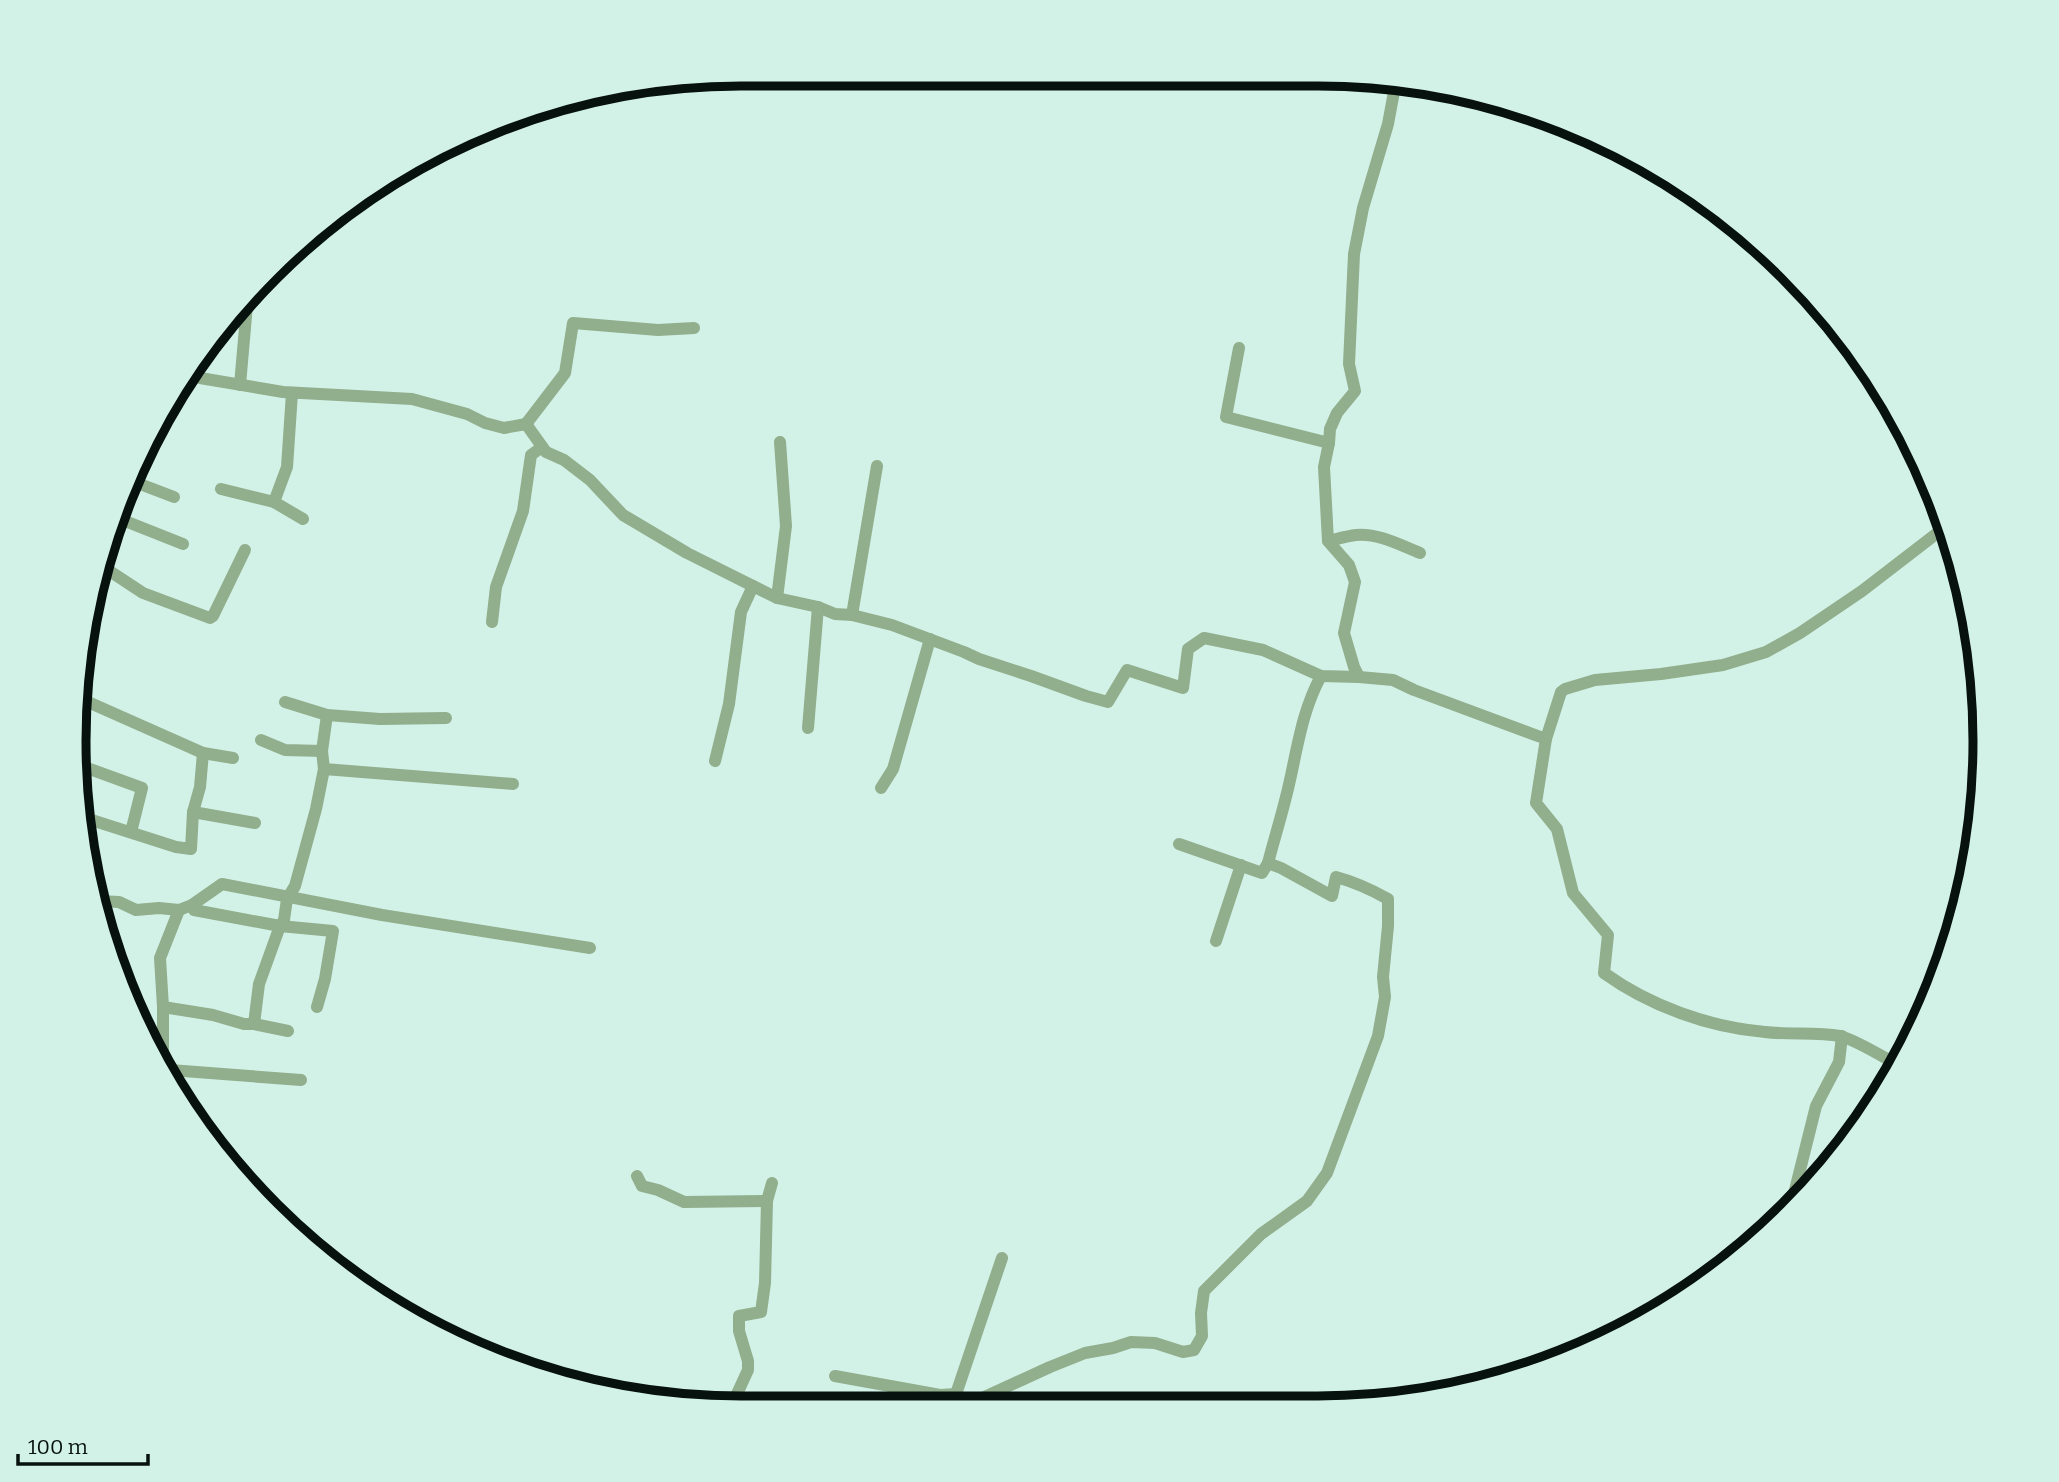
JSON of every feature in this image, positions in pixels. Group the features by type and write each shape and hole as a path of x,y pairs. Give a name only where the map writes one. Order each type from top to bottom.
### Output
{"street":[{"path":"1359,677 1344,633 1355,582 1349,565 1328,541 1324,467 1330,429 1337,413 1355,391 1349,364 1354,254 1363,208 1389,120 1394,90"},
{"path":"240,385 246,311"},
{"path":"197,376 292,393 412,399 467,414 504,428 526,424 565,373 573,323 658,330 694,328"},
{"path":"1239,348 1226,417 1329,443"},
{"path":"274,502 287,467 292,393"},
{"path":"526,424 546,452 564,460 590,480 623,514 687,552 777,598 818,607 835,614 852,615 892,625 1086,696 1108,702 1127,670 1183,688 1188,649 1204,638 1263,650 1321,677 1393,680 1546,739"},
{"path":"777,598 786,526 780,442"},
{"path":"492,622 496,587 523,511 531,455 542,447"},
{"path":"852,615 877,466"},
{"path":"139,483 174,496"},
{"path":"221,489 274,502 303,519"},
{"path":"124,521 183,544"},
{"path":"1890,1060 1842,1036 1730,1028 1668,1008 1604,973 1608,935 1573,893 1557,829 1536,803 1546,739 1561,692 1565,689 1595,680 1723,665 1766,652 1862,591 1939,532"},
{"path":"1328,541 1358,535 1374,537 1420,553"},
{"path":"108,570 143,593 210,618 245,550"},
{"path":"715,761 729,704 741,612 753,586"},
{"path":"808,729 818,607"},
{"path":"881,788 893,768 930,639"},
{"path":"1179,844 1262,873 1268,863 1290,781 1301,724 1321,677"},
{"path":"87,702 203,753 233,758"},
{"path":"285,702 327,715 380,719 446,718"},
{"path":"254,1024 259,984 284,920 287,899 295,886 316,809 324,768 322,751 327,715"},
{"path":"261,740 285,750 322,751"},
{"path":"90,819 176,847 191,849 193,812 200,787 203,753"},
{"path":"87,768 142,788 131,832"},
{"path":"324,768 513,784"},
{"path":"193,812 255,823"},
{"path":"988,1396 1085,1353 1131,1342 1155,1343 1183,1352 1194,1350 1202,1336 1200,1313 1204,1292 1261,1234 1307,1201 1328,1173 1378,1036 1385,997 1383,977 1388,900 1373,891 1336,877 1332,896 1268,863"},
{"path":"1216,941 1241,865"},
{"path":"163,1049 160,958 186,907 222,884 382,915 590,948"},
{"path":"106,901 118,902 136,910 186,907 280,926 333,931 317,1007"},
{"path":"163,1007 288,1031"},
{"path":"1795,1189 1816,1106 1839,1062 1842,1036"},
{"path":"175,1070 301,1080"},
{"path":"637,1175 642,1186 684,1202 767,1201"},
{"path":"736,1396 748,1370 739,1331 739,1316 761,1312 765,1283 767,1201 772,1183"},
{"path":"835,1376 940,1395 956,1394 1002,1258"}]}
